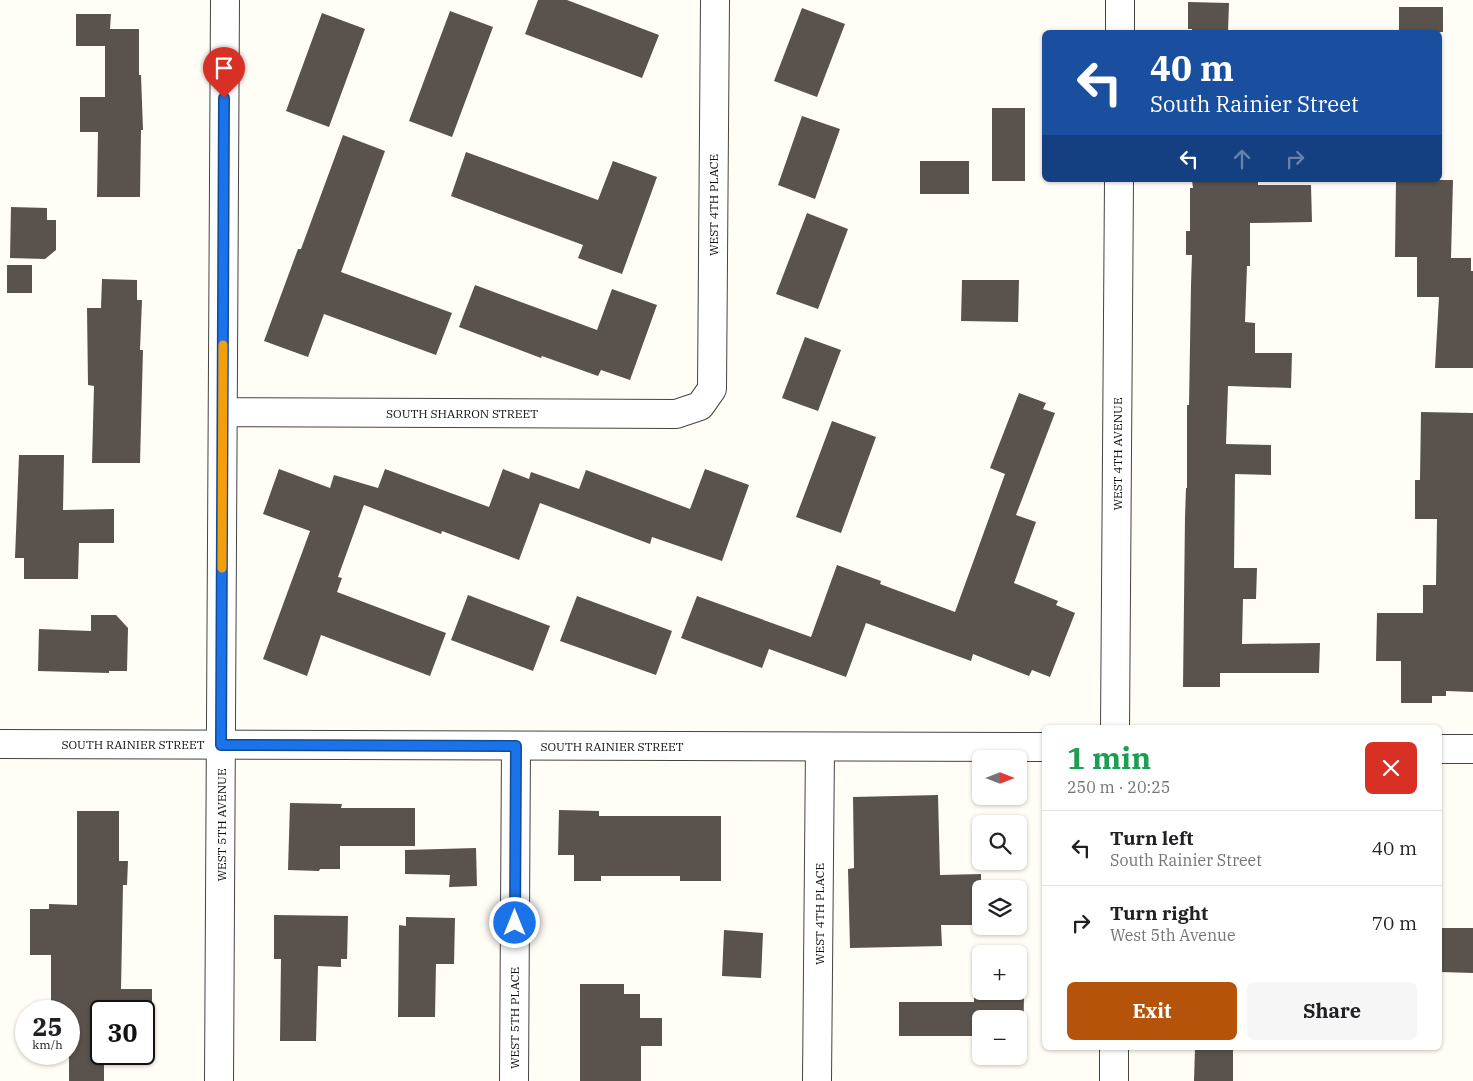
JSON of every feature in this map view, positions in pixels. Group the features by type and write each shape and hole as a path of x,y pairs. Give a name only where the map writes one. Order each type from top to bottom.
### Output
{"street":[{"name":"WEST 5TH AVENUE","path":"219,1081 225,0"},
{"name":"WEST 4TH PLACE","path":"700,406 712,388 715,0"},
{"path":"1120,0 1120,30"},
{"name":"WEST 4TH AVENUE","path":"1116,725 1119,182"},
{"name":"SOUTH SHARRON STREET","path":"223,412 676,414 700,406"},
{"name":"SOUTH RAINIER STREET","path":"0,744 1042,747"},
{"name":"WEST 5TH PLACE","path":"514,1081 516,746"},
{"name":"WEST 4TH PLACE","path":"817,1081 820,747"},
{"path":"1442,749 1473,749"},
{"path":"1114,1050 1114,1081"}],"building":[{"path":"538,0 567,0 659,35 642,78 525,34"},
{"path":"1188,2 1229,3 1228,30 1188,29"},
{"path":"1399,7 1443,7 1443,32 1442,30 1399,30"},
{"path":"802,8 845,24 817,97 774,81"},
{"path":"450,11 493,27 452,137 409,121"},
{"path":"322,13 365,29 329,127 286,111"},
{"path":"76,14 111,14 110,29 139,29 139,75 141,75 143,130 141,130 140,197 97,197 98,132 80,132 80,97 105,97 105,46 76,46"},
{"path":"992,108 1025,108 1025,181 992,181"},
{"path":"802,116 840,129 815,199 778,185"},
{"path":"343,135 385,151 341,272 452,313 436,355 324,314 308,357 264,341 298,249 301,249"},
{"path":"466,152 598,200 613,161 657,177 622,274 578,258 583,245 451,196"},
{"path":"920,161 969,161 969,194 920,194"},
{"path":"1442,180 1453,180 1451,258 1471,258 1471,271 1473,271 1473,368 1435,368 1439,297 1417,297 1417,257 1395,257 1396,182 1442,182"},
{"path":"1192,182 1258,182 1258,185 1311,185 1312,222 1250,223 1250,266 1247,266 1245,322 1255,323 1255,353 1292,353 1291,388 1228,386 1226,444 1271,445 1271,475 1235,474 1234,568 1257,568 1256,599 1243,599 1242,644 1320,643 1319,673 1220,673 1220,687 1183,687 1187,405 1189,405 1192,255 1186,255 1186,231 1190,231 1190,188 1193,188"},
{"path":"11,207 47,208 47,220 56,220 56,250 45,259 10,258"},
{"path":"807,213 848,229 818,309 776,294"},
{"path":"7,265 32,265 32,293 7,293"},
{"path":"102,279 137,280 137,300 142,300 140,350 143,350 140,463 92,463 94,386 88,385 87,308 101,308"},
{"path":"962,280 1019,280 1018,322 961,321"},
{"path":"475,285 597,330 612,289 657,305 630,380 601,370 598,376 542,356 541,358 459,327"},
{"path":"805,337 841,350 818,411 782,398"},
{"path":"1019,393 1046,403 1043,409 1055,413 1016,515 1036,522 1014,583 1058,601 1056,605 1075,613 1050,677 1032,670 1029,676 973,654 971,661 866,623 846,677 769,649 762,668 681,638 697,596 811,637 837,565 881,581 880,584 955,612 1005,474 990,468"},
{"path":"1421,412 1473,413 1473,692 1446,691 1446,696 1432,696 1432,703 1401,703 1401,661 1376,661 1377,613 1423,613 1423,585 1436,585 1437,519 1415,519 1415,480 1420,480"},
{"path":"832,421 876,437 841,533 796,517"},
{"path":"19,455 64,455 63,510 114,509 114,543 79,543 78,579 24,579 24,558 15,558"},
{"path":"279,469 330,488 334,475 378,488 385,469 489,507 503,469 529,479 531,472 579,489 586,470 690,509 705,469 749,485 722,561 652,537 650,544 540,503 519,560 442,531 441,534 364,505 338,577 342,578 337,592 446,633 430,676 321,635 307,676 263,659 310,531 263,514"},
{"path":"468,595 550,626 533,671 451,640"},
{"path":"577,596 672,631 656,675 560,641"},
{"path":"91,615 116,615 128,628 127,671 109,671 109,673 38,671 39,629 91,631"},
{"path":"938,795 940,875 981,874 981,880 972,880 972,925 941,925 942,946 850,948 848,869 854,868 853,797"},
{"path":"290,803 342,804 341,808 415,808 415,846 340,846 340,869 320,869 319,871 288,870"},
{"path":"559,810 599,811 599,816 721,816 721,881 680,881 680,876 601,876 601,881 574,881 574,855 558,855"},
{"path":"77,811 119,811 119,861 128,861 127,885 123,885 121,989 152,989 152,1000 90,1000 90,1065 104,1065 104,1081 69,1081 69,1065 80,1065 80,1000 51,1000 51,955 30,955 30,909 49,909 49,904 77,905"},
{"path":"476,848 477,886 449,887 450,875 405,874 405,850"},
{"path":"274,915 348,916 347,959 341,959 341,967 318,966 316,1041 280,1041 281,959 274,959"},
{"path":"406,917 455,918 454,964 436,964 435,1017 398,1017 399,925 406,926"},
{"path":"1442,928 1473,928 1473,973 1442,972"},
{"path":"724,930 763,933 761,978 722,976"},
{"path":"580,984 624,984 624,994 640,994 640,1018 662,1018 662,1046 641,1046 641,1081 580,1081"},
{"path":"974,1000 1024,1000 1024,1010 972,1010 972,1036 899,1036 899,1002 974,1002"},
{"path":"1195,1050 1233,1050 1233,1081 1194,1081"}],"slow traffic":[{"path":"222,568 223,345"}],"route":[{"path":"224,98 221,745 516,746 515,923"}]}
